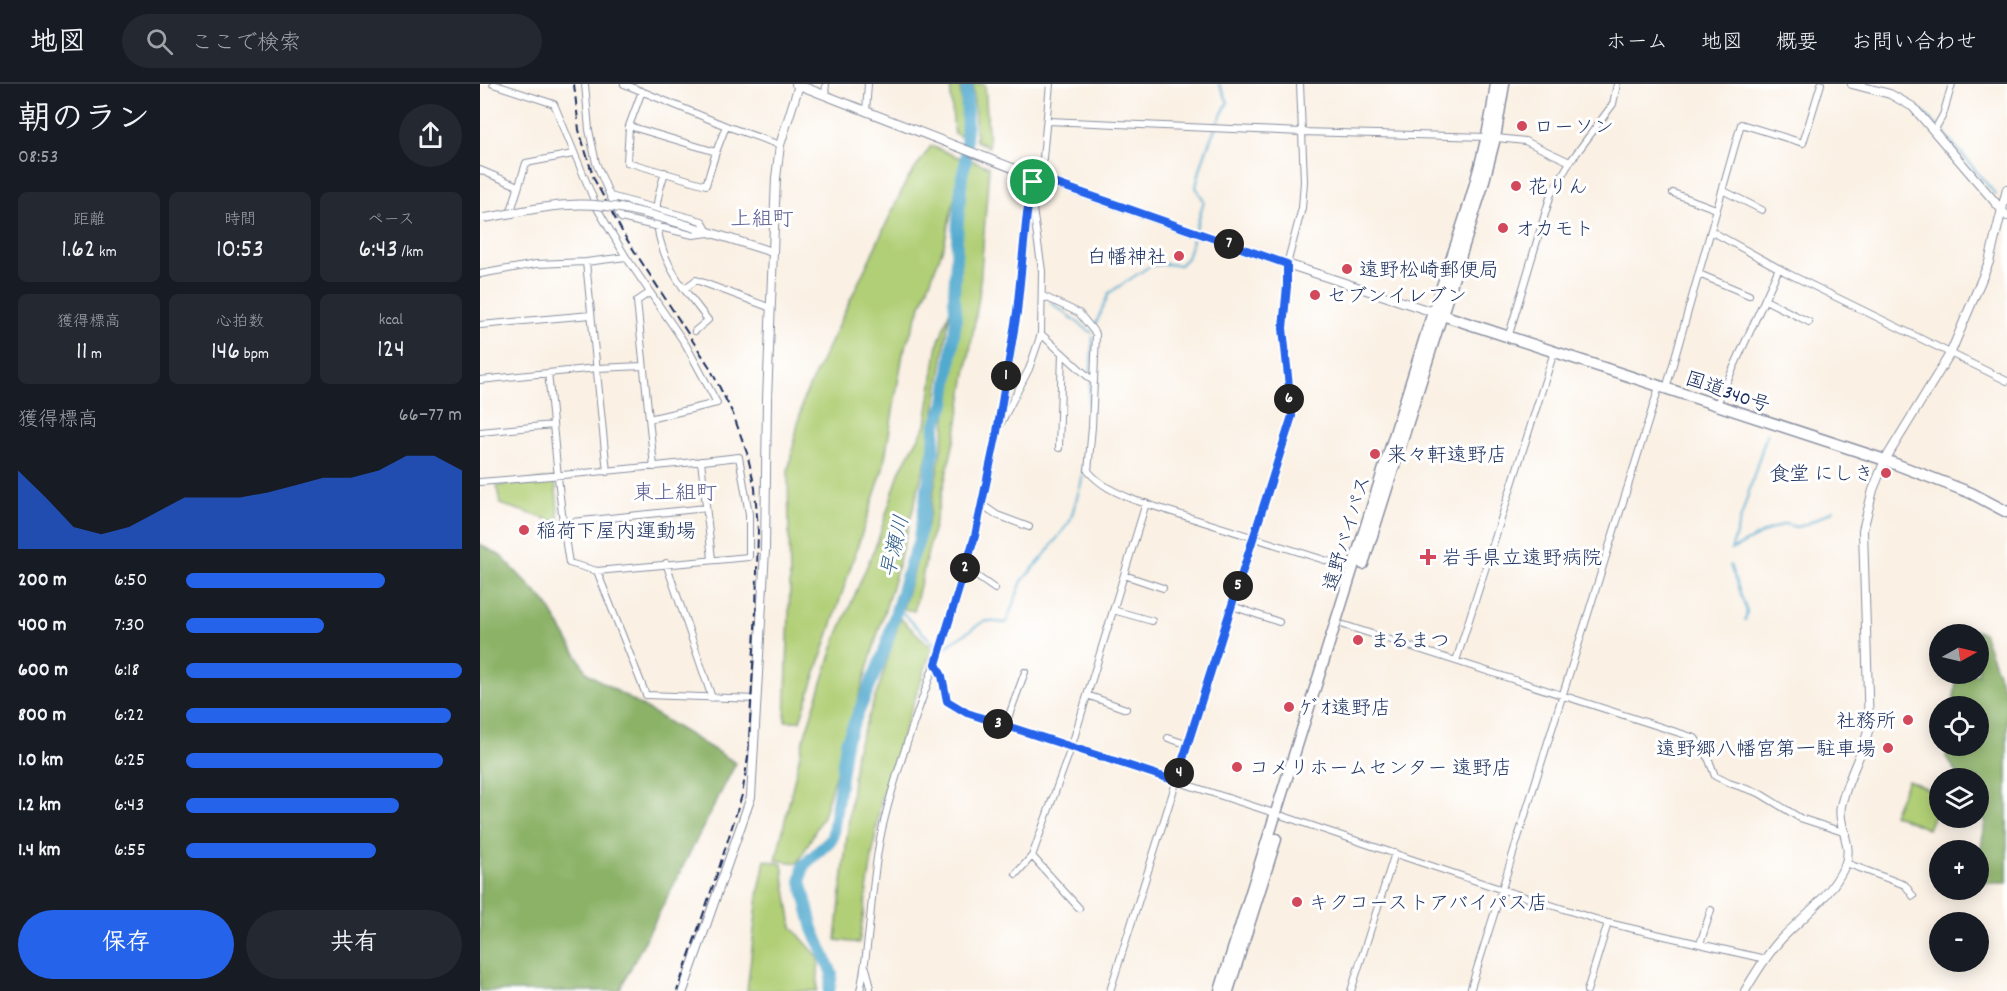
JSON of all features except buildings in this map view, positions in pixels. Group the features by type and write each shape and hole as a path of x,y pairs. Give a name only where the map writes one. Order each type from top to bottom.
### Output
{"highway":[{"name":"遠野バイパス","path":"1491,137 1496,84"},
{"name":"遠野バイパス","path":"1228,991 1354,569 1482,188 1504,84"},
{"name":"遠野バイパス","path":"1220,991 1344,625 1438,314"},
{"name":"国道340号","path":"1438,314 1885,460 1971,493 2007,512"}],"street":[{"path":"493,84 554,104 598,210 649,293 686,345 717,403 649,419"},
{"path":"585,84 589,130 596,163 621,218 693,235 709,232"},
{"path":"624,84 726,126 780,145"},
{"path":"683,991 751,797 765,550 772,252 780,145 798,84 1034,176 1438,314"},
{"path":"825,94 826,84"},
{"path":"866,111 868,84"},
{"path":"860,991 866,966 877,859 883,826 897,773 936,664 965,568 997,432 1017,312 1030,196 1048,121 1050,84"},
{"path":"1110,991 1292,416 1283,328 1287,264 1302,208 1304,181 1300,84"},
{"path":"1508,338 1551,194 1570,162 1612,104 1617,84"},
{"path":"1470,991 1699,274 1741,124 1803,143 1821,84"},
{"path":"1852,84 1890,94 1913,107 2005,214"},
{"path":"1935,130 1943,115 1952,84"},
{"path":"642,90 629,126 627,162 706,185 726,126"},
{"path":"1048,121 1301,132 1491,137 1524,141 1570,162"},
{"path":"629,126 716,152"},
{"path":"510,214 526,163 573,154"},
{"path":"480,170 518,186"},
{"path":"665,172 657,202 657,227 670,269 708,320 695,331"},
{"path":"1745,991 1764,959 1781,939 1820,903 1846,863 1848,853 1846,833 1840,808 1869,728 1863,530 1873,490 1885,460 1951,352 1989,262 2005,214 2007,189"},
{"path":"1722,190 1762,210"},
{"path":"1673,193 1716,209"},
{"path":"610,196 702,221 709,232"},
{"path":"997,432 1029,369 1041,334 1042,271 1030,196"},
{"path":"482,219 566,205 590,204 639,211 772,252"},
{"path":"1711,231 1779,268 2007,381"},
{"path":"480,274 536,264 586,262 626,257"},
{"path":"586,262 607,472"},
{"path":"1716,406 1779,268"},
{"path":"1699,274 1749,295"},
{"path":"684,288 696,280 771,308"},
{"path":"649,293 637,301 654,467"},
{"path":"1043,296 1079,313 1096,334 1088,471 1098,483 1110,490 1146,503 1354,569"},
{"path":"1765,300 1809,322"},
{"path":"480,325 591,315"},
{"path":"1041,334 1094,382"},
{"path":"1456,662 1554,352"},
{"path":"1059,448 1062,353"},
{"path":"480,380 597,368 643,366"},
{"path":"480,482 558,475 607,472 739,457 749,514 749,556 597,571 569,562 562,523 558,475 554,425 548,373"},
{"path":"480,432 554,425"},
{"path":"701,461 712,559"},
{"path":"1016,874 1032,856 1071,748 1146,503"},
{"path":"981,504 997,515 1029,527"},
{"path":"562,523 706,508"},
{"path":"666,563 712,698"},
{"path":"965,568 995,589"},
{"path":"597,571 646,695 757,699"},
{"path":"1124,575 1163,588"},
{"path":"1232,606 1280,622"},
{"path":"1113,610 1152,621"},
{"path":"1344,625 1695,738 1709,760 1715,776 1759,793 1800,818 1846,833"},
{"path":"936,664 942,676 947,701 967,713 1608,923 1764,959"},
{"path":"1005,726 1025,672"},
{"path":"1087,695 1125,709"},
{"path":"1168,738 1189,745"},
{"path":"1351,991 1395,853"},
{"path":"1032,856 1079,908"},
{"path":"1846,863 1905,885 1913,896"},
{"path":"1700,944 1711,910"},
{"path":"1587,991 1608,923"},
{"path":"866,966 870,991"}],"green space":[{"path":"950,84 960,84 964,138 954,133"},
{"path":"973,84 985,84 989,147 976,141"},
{"path":"931,146 963,159 944,245 903,353 883,469 800,721 785,721 790,586 788,471 803,400 906,182"},
{"path":"969,159 989,167 979,297 956,433 914,611 903,609 929,518 944,433 958,321 961,222"},
{"path":"950,310 930,445 896,573 823,816 798,863 776,860 803,741 836,639 878,540 900,470 926,425 938,344"},
{"path":"555,478 559,523 500,504 497,486"},
{"path":"480,544 501,556 547,604 587,673 736,763 619,991 480,991"},
{"path":"900,618 932,648 881,799 859,943 836,940 856,751"},
{"path":"1989,649 2007,698 2007,883 1989,883 1989,840 1982,840 1984,828 1989,828 1989,768 1954,768 1946,757 1989,756 1989,696 1954,696 1956,684 1989,684"},
{"path":"1908,780 1929,789 1928,829 1893,814"},
{"path":"765,860 782,864 792,927 819,958 817,991 747,991 758,896"}],"waterway":[{"name":"早瀬川","path":"829,991 832,974 813,929 801,881 803,866 832,839 846,742 884,652 918,544 934,448 935,427 945,403 956,321 954,297 958,221 962,176 966,161 967,84"},
{"path":"1094,328 1109,293 1150,266 1180,265 1187,258 1204,201 1196,187 1209,143 1228,102 1219,84"},
{"path":"1896,94 1909,101"},
{"path":"1919,108 1945,134 1996,195"},
{"path":"1050,302 1092,333"},
{"path":"1090,376 1093,337"},
{"path":"897,607 932,642 944,648 984,621 1006,623 1022,581 1070,521 1081,484 1087,443 1090,382"},
{"path":"1767,433 1731,550 1771,529 1785,524 1796,527 1805,525 1834,510"},
{"path":"1730,565 1747,612 1745,620"}],"railway":[{"path":"574,84 579,130 594,179 624,235 709,366 733,414 747,453 755,488 758,531 756,611 748,757 742,795 677,991"}],"place":[{"name":"ローソン","path":"1522,126"},
{"name":"花りん","path":"1516,186"},
{"name":"オカモト","path":"1503,228"},
{"name":"白幡神社","path":"1179,256"},
{"name":"遠野松崎郵便局","path":"1347,269"},
{"name":"セブンイレブン","path":"1315,295"},
{"name":"来々軒遠野店","path":"1375,454"},
{"name":"食堂 にしき","path":"1886,473"},
{"name":"稲荷下屋内運動場","path":"524,530"},
{"name":"岩手県立遠野病院","path":"1428,557"},
{"name":"まるまつ","path":"1358,640"},
{"name":"ｹﾞｵ遠野店","path":"1289,707"},
{"name":"社務所","path":"1908,720"},
{"name":"遠野郷八幡宮第一駐車場","path":"1888,748"},
{"name":"コメリホームセンター 遠野店","path":"1237,767"},
{"name":"キクコーストアバイパス店","path":"1297,902"}],"district":[{"name":"上組町","path":"762,218"},
{"name":"東上組町","path":"675,492"}],"route":[{"path":"1034,176 1287,264 1283,328 1292,416 1176,781 967,713 947,701 942,676 936,664 975,536 997,432 1017,312 1027,213 1033,182 1034,176"}]}
